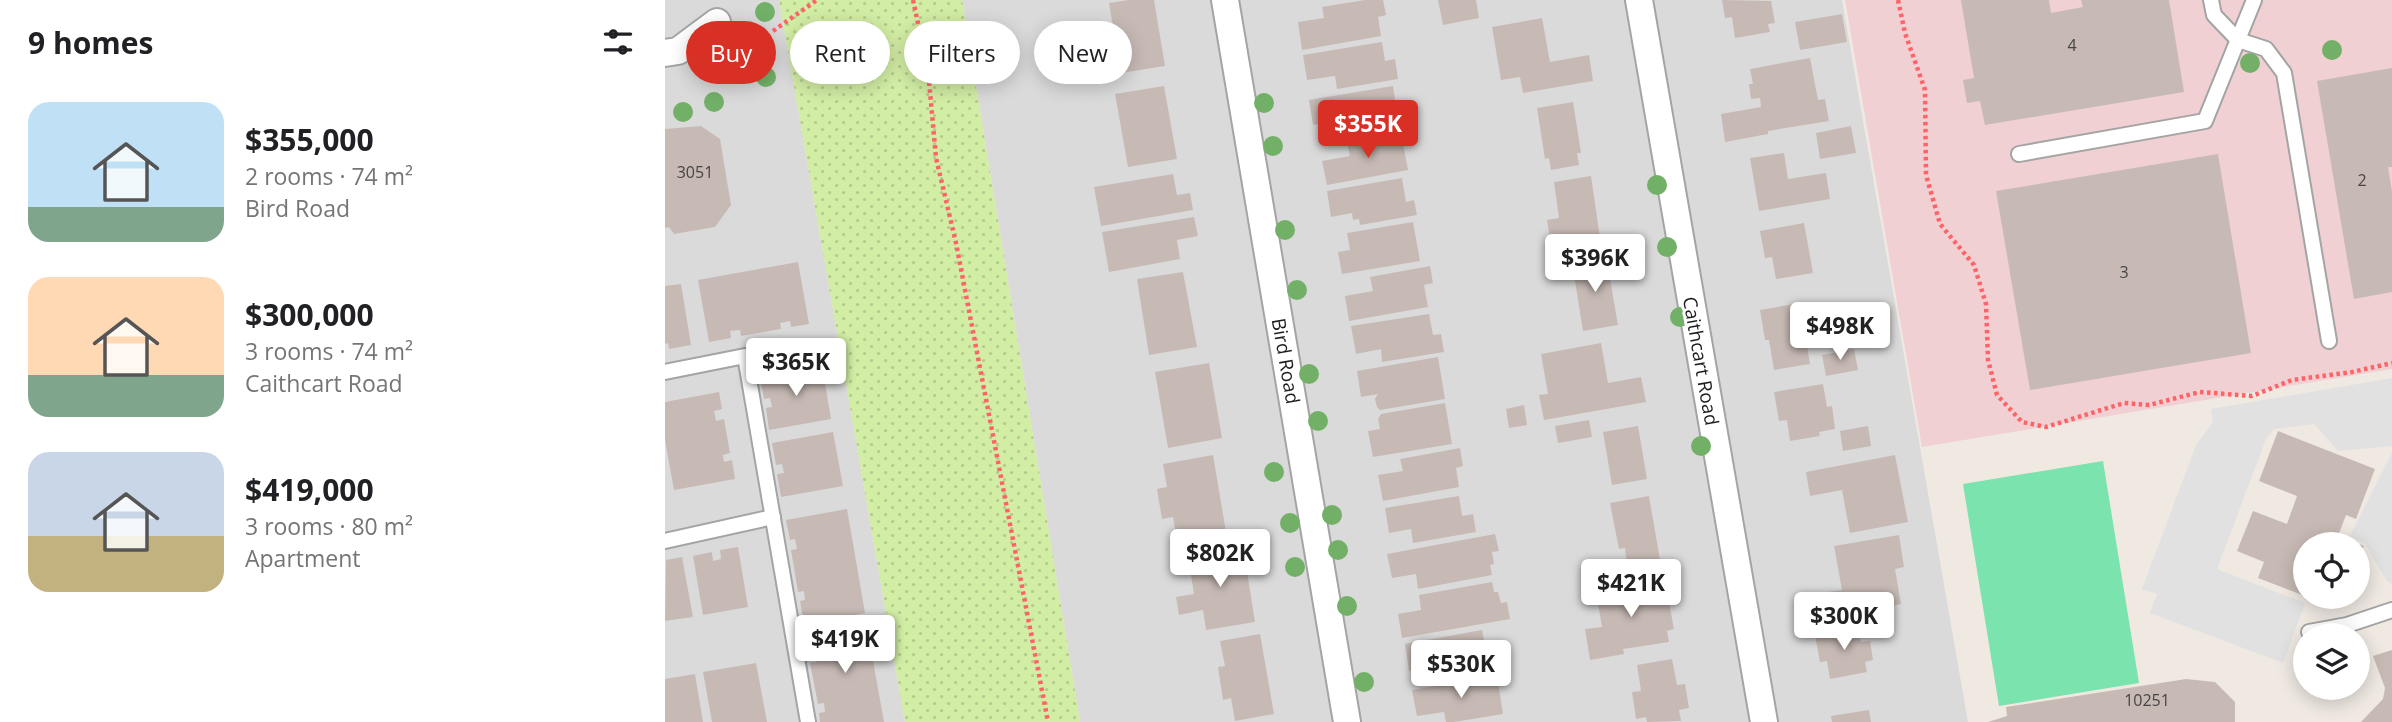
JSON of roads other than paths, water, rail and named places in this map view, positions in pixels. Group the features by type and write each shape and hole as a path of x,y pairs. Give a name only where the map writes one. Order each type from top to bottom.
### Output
{"street":[{"name":"Bird Road","path":"1225,0 1347,722"},
{"name":"Caithcart Road","path":"1639,0 1764,722"},
{"path":"665,53 678,51 686,45"}],"lane":[{"path":"2211,0 2214,15 2238,40 2266,49 2284,73 2329,341"},
{"path":"2019,154 2205,121 2254,0"},
{"path":"665,372 745,356 808,722"},
{"path":"665,541 773,517"},
{"path":"2353,623 2392,610"}]}
